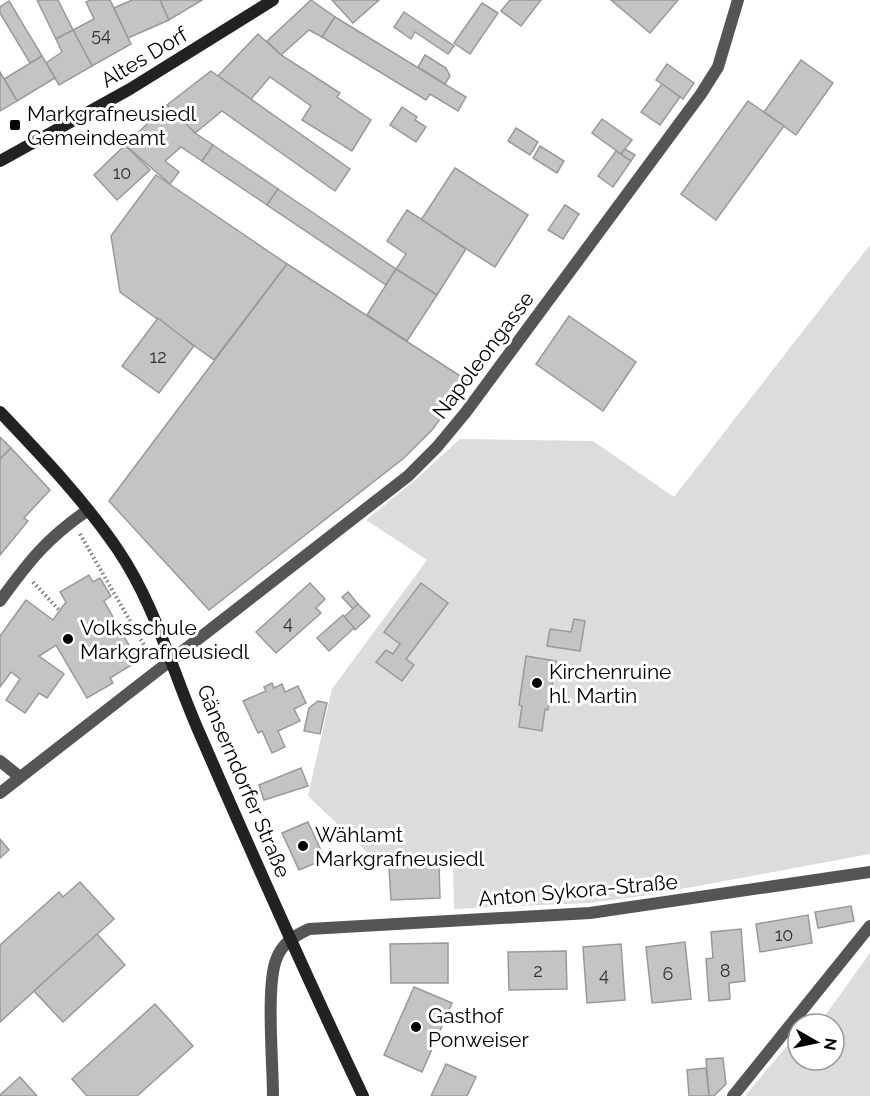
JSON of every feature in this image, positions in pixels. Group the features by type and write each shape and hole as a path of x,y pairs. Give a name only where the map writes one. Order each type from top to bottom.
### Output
{"main road":[{"name":"Altes Dorf","path":"0,161 140,83 273,0"},
{"name":"Gänserndorfer Straße","path":"0,412 54,469 88,510 132,573 172,661 195,723 363,1096"}],"street":[{"name":"Napoleongasse","path":"0,793 408,476 437,447 491,380 701,94 718,67 738,0"},
{"path":"0,601 22,570 55,533 88,510"},
{"path":"0,761 20,777"},
{"name":"Anton Sykora-Straße","path":"290,937 309,929 590,912 870,872"},
{"path":"733,1096 870,926"},
{"path":"273,1096 272,982 276,959 290,937"}],"path":[{"path":"72,520 159,670"},
{"path":"22,570 60,610"}],"shaded area":[{"path":"870,245 870,854 649,895 589,903 454,909 453,857 373,858 308,796 332,689 427,560 366,520 413,482 460,439 593,441 674,497"},
{"path":"870,953 870,1096 745,1096 786,1047 786,1072 846,1072 846,1012 828,1012"}],"building":[{"path":"37,0 58,0 73,30 56,39"},
{"path":"110,0 131,44 92,66 73,30 94,19 86,2"},
{"path":"132,0 160,0 169,20 128,38 114,8"},
{"path":"160,0 202,0 169,20"},
{"path":"311,0 335,17 322,37 309,30 281,55 267,41"},
{"path":"332,0 379,0 353,23"},
{"path":"510,0 541,0 521,26 501,11"},
{"path":"611,0 678,0 650,33"},
{"path":"9,1 42,56 30,63 0,13 0,7"},
{"path":"482,3 498,13 470,54 454,43"},
{"path":"404,12 454,46 448,54 415,32 411,39 394,27"},
{"path":"335,17 466,97 458,111 430,94 426,100 322,37"},
{"path":"73,30 92,66 59,85 46,63 62,52 56,39"},
{"path":"258,34 281,55 340,93 337,97 371,120 352,151 302,120 311,106 270,77 251,99 218,76"},
{"path":"425,55 446,68 450,76 445,84 418,67"},
{"path":"42,56 55,78 17,101 4,79"},
{"path":"801,60 833,83 796,135 764,112"},
{"path":"667,64 694,83 683,99 656,80"},
{"path":"211,71 350,169 335,191 222,111 195,133 167,105"},
{"path":"0,72 17,101 0,111"},
{"path":"662,84 680,97 660,125 641,112"},
{"path":"748,101 784,126 716,220 681,194"},
{"path":"167,105 195,133 213,145 202,161 181,147 165,161 179,172 170,184 125,145"},
{"path":"402,107 417,117 415,120 426,127 416,142 390,125"},
{"path":"602,119 632,140 621,154 592,133"},
{"path":"516,128 538,142 530,155 508,141"},
{"path":"125,145 150,170 117,200 94,175"},
{"path":"213,145 278,189 267,205 202,161"},
{"path":"540,146 564,161 557,173 533,158"},
{"path":"625,149 635,155 631,161 621,154"},
{"path":"616,151 631,161 613,187 598,176"},
{"path":"455,168 528,215 495,267 421,220"},
{"path":"156,175 287,264 214,360 120,292 111,236"},
{"path":"278,189 396,269 386,285 267,205"},
{"path":"565,205 579,214 563,239 548,230"},
{"path":"407,210 466,249 437,295 396,269 406,254 387,241"},
{"path":"287,264 468,381 432,430 404,458 209,610 109,501"},
{"path":"396,269 437,295 407,341 367,315"},
{"path":"569,316 636,362 603,411 536,364"},
{"path":"158,318 194,346 159,393 122,366"},
{"path":"0,437 11,448 0,459"},
{"path":"11,448 50,490 24,518 28,521 0,555 0,459"},
{"path":"89,575 93,582 100,578 111,596 104,601 138,661 110,678 113,683 87,698 56,645 39,656 64,674 47,698 39,693 25,713 6,700 20,679 11,672 0,687 0,636 26,600 53,620 66,602 60,592"},
{"path":"310,583 325,599 316,608 321,613 276,653 256,632"},
{"path":"421,583 448,603 406,659 414,665 402,681 376,662 386,650 393,654 400,644 384,632"},
{"path":"348,592 358,604 353,609 342,597"},
{"path":"358,604 370,616 355,630 344,617"},
{"path":"343,615 354,628 329,651 317,638"},
{"path":"574,619 585,621 580,651 547,646 550,629 571,632"},
{"name":"Kirchenruine hl. Martin","path":"526,656 556,661 542,731 519,727 522,706 519,705"},
{"path":"272,683 274,688 282,684 285,692 298,686 306,703 294,709 300,721 278,731 285,747 272,753 262,731 258,733 243,701 266,691 264,687"},
{"path":"318,701 327,703 320,734 304,731 309,708"},
{"path":"301,768 308,786 264,800 259,785"},
{"name":"Wählamt Markgrafneusiedl","path":"308,822 325,859 299,870 282,833"},
{"path":"0,839 9,850 0,858"},
{"path":"439,865 440,898 391,900 389,868"},
{"path":"80,882 114,919 0,1022 0,945 59,892 63,897"},
{"path":"851,906 854,921 818,928 815,912"},
{"path":"808,915 812,943 760,952 756,924"},
{"path":"741,929 745,981 729,983 730,999 709,1001 706,959 713,958 711,932"},
{"path":"97,934 125,965 63,1022 34,991"},
{"path":"685,942 691,999 652,1003 646,947"},
{"path":"448,943 448,983 391,983 390,944"},
{"path":"621,944 625,1000 587,1003 583,947"},
{"path":"566,951 567,989 509,990 508,952"},
{"path":"414,987 452,1003 422,1072 384,1055"},
{"path":"155,1004 193,1046 137,1096 87,1096 72,1079"},
{"path":"723,1058 726,1084 714,1096 709,1096 706,1059"},
{"path":"446,1064 476,1077 467,1096 431,1096"},
{"path":"706,1068 709,1096 689,1096 687,1070"},
{"path":"20,1077 37,1096 0,1096 0,1095"}],"place":[{"name":"Markgrafneusiedl Gemeindeamt","path":"15,125"},
{"name":"Volksschule Markgrafneusiedl","path":"68,639"},
{"name":"Kirchenruine hl. Martin","path":"537,683"},
{"name":"Wählamt Markgrafneusiedl","path":"303,846"},
{"name":"Gasthof Ponweiser","path":"416,1027"}]}
